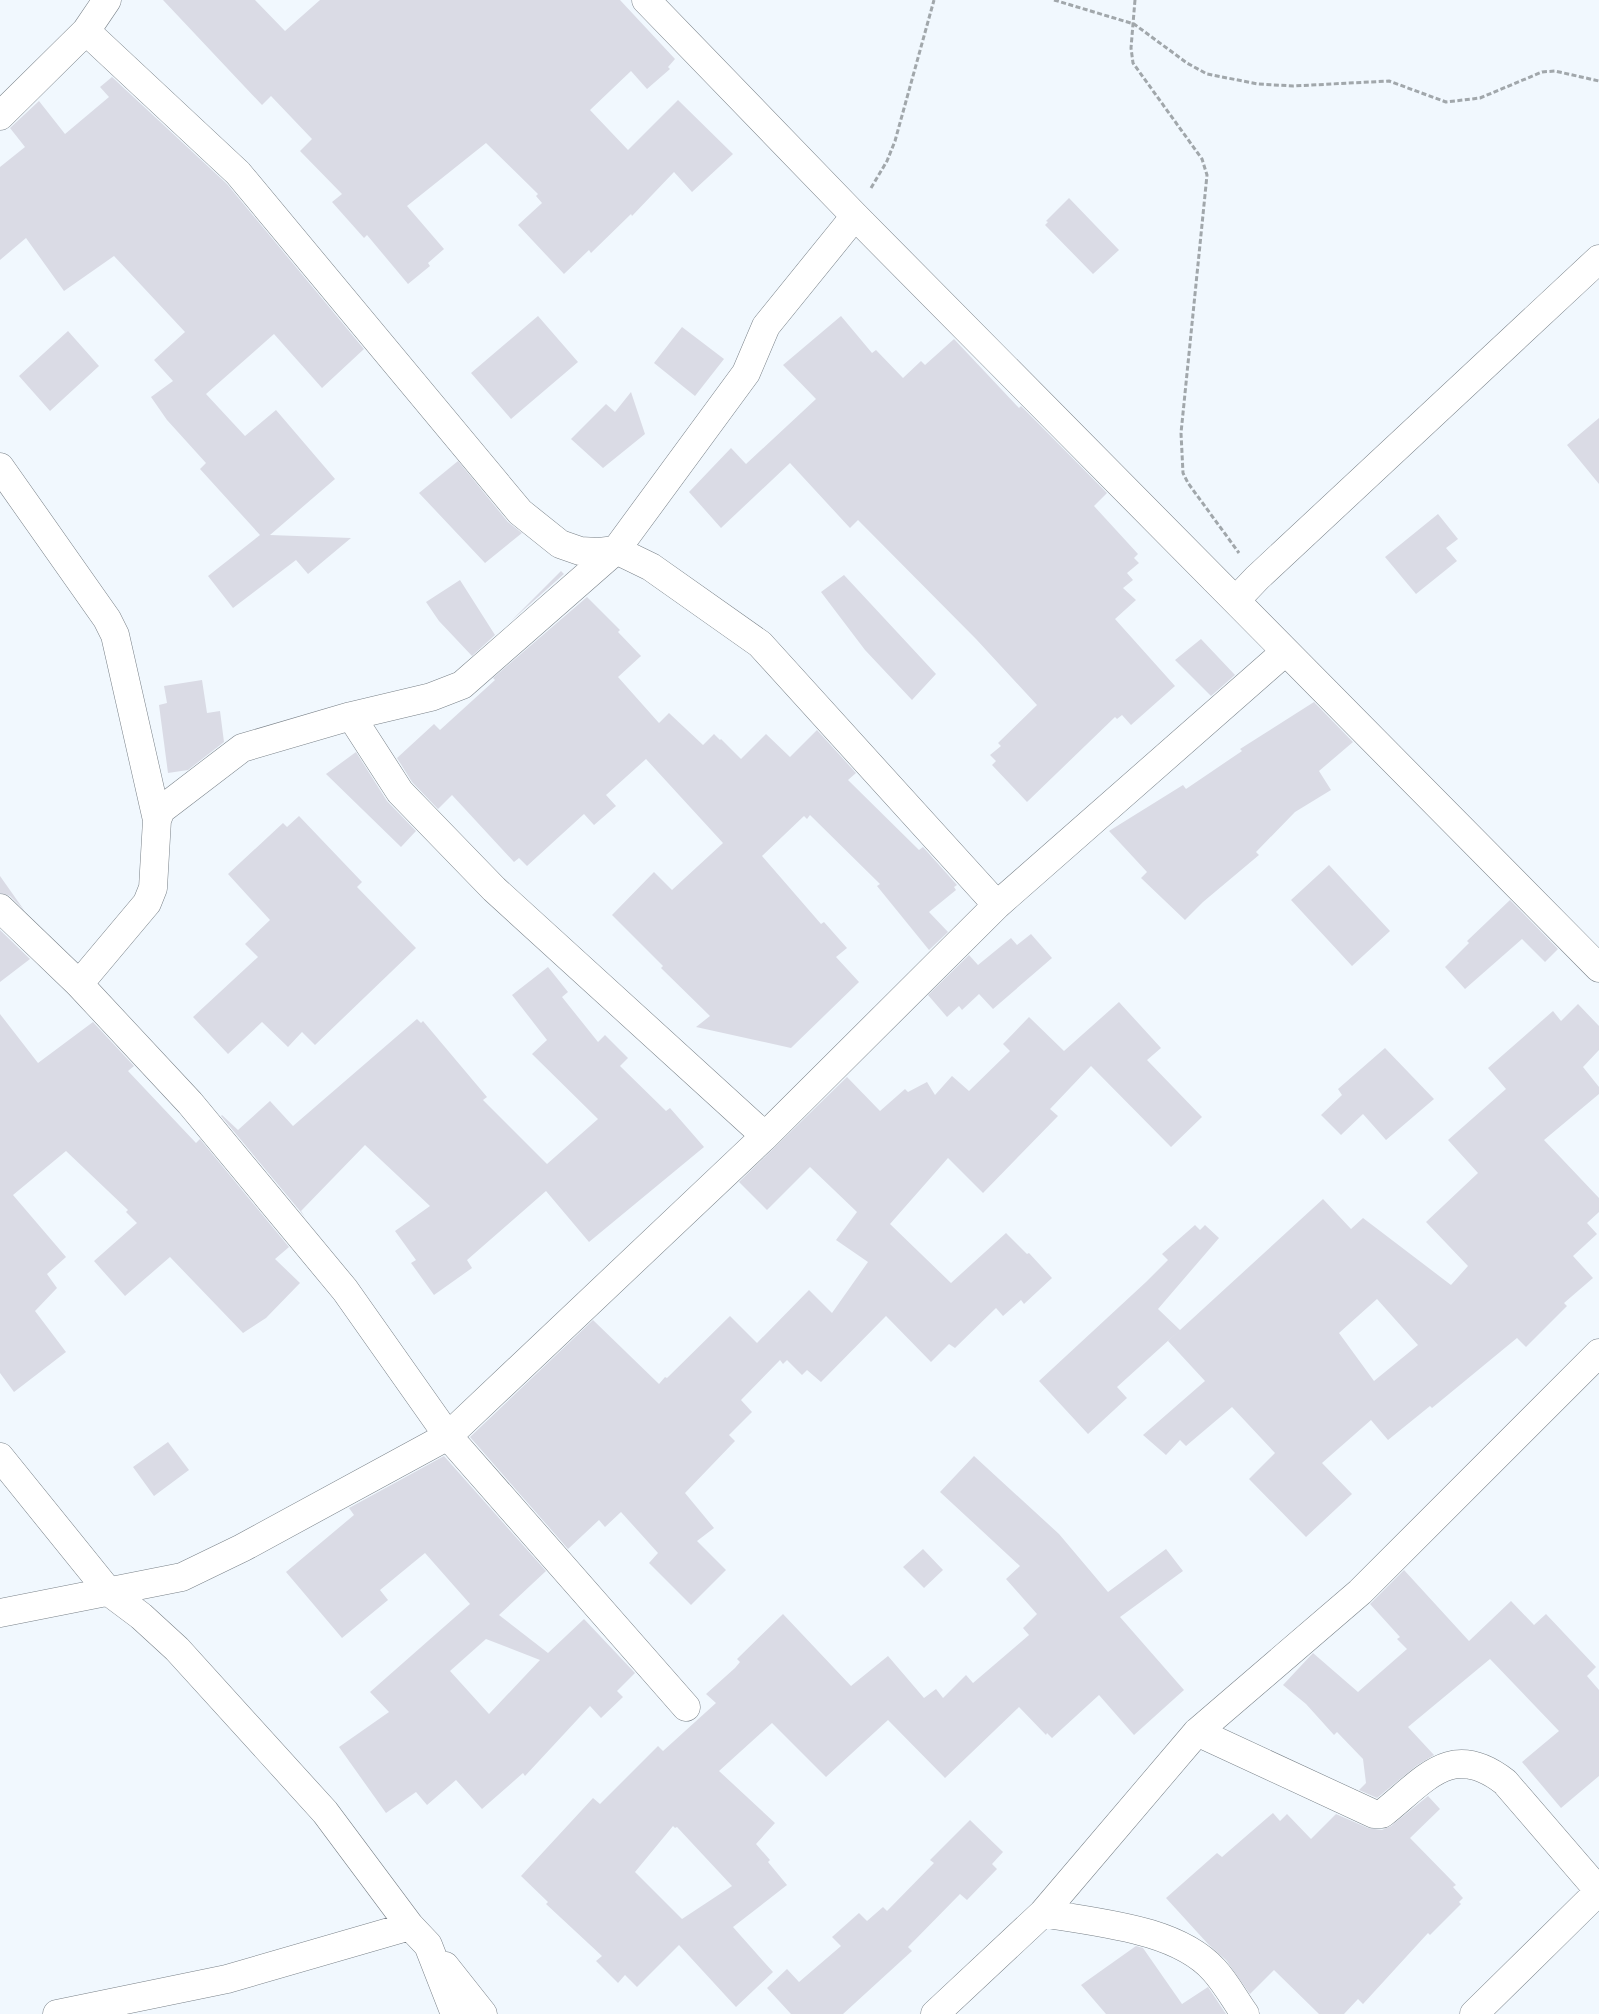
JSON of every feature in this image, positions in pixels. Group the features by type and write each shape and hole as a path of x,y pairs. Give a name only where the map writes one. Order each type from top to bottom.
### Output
{"street":[{"path":"0,116 86,31 106,0"},
{"path":"646,0 855,216 1237,599 1284,652 1599,968"},
{"path":"86,31 238,173 520,512 560,544 580,551 599,552 616,550 652,567 760,644 997,905"},
{"path":"157,820 165,805 242,748 351,716 431,697 462,685 616,550 746,373 766,326 855,216"},
{"path":"1237,599 1257,578 1599,259"},
{"path":"0,466 107,619 115,635 157,820 153,888 147,903 79,984"},
{"path":"0,1613 182,1577 242,1548 448,1436 765,1136 997,905 1284,652"},
{"path":"351,716 400,792 494,889 765,1136"},
{"path":"0,908 79,984 190,1103 346,1290 448,1436 686,1707"},
{"path":"935,2014 1043,1913 1197,1732 1360,1592 1599,1353"},
{"path":"0,1457 109,1592 140,1616 177,1649 325,1812 419,1936 483,2014"},
{"path":"1197,1732 1374,1814 1382,1814 1441,1767 1472,1764 1489,1769 1505,1782 1599,1891 1474,2014"},
{"path":"1043,1913 1127,1928 1177,1943 1214,1970 1245,2014"},
{"path":"57,2014 227,1979 419,1936"},
{"path":"419,1936 454,2014"}],"path":[{"path":"855,216 887,161 895,141 934,0"},
{"path":"1054,0 1134,24 1199,70 1212,75 1258,84 1293,86 1388,82 1446,102 1480,98 1542,72 1555,71 1599,81"},
{"path":"1135,0 1131,48 1133,62 1202,159 1207,175 1181,433 1183,472 1188,483 1257,578"}],"building":[{"path":"163,0 255,0 285,31 320,0 620,0 675,59 668,67 670,69 647,89 631,71 590,110 628,150 678,100 733,154 692,192 674,172 632,216 631,214 591,253 589,250 564,274 518,225 542,203 536,196 538,194 486,143 407,206 444,249 428,263 430,266 408,284 367,235 364,238 332,202 342,194 300,151 312,139 271,96 262,105"},
{"path":"112,77 227,184 364,349 322,388 274,334 206,394 245,436 276,410 335,479 270,535 351,538 308,574 296,560 233,608 208,576 260,535 200,469 206,463 167,420 151,397 173,381 154,360 185,332 114,256 64,291 26,238 0,260 0,167 25,147 10,128 39,101 65,134 109,97 100,87"},
{"path":"1069,198 1119,250 1093,274 1045,225 1048,222 1046,221"},
{"path":"538,316 578,362 511,419 471,373"},
{"path":"841,316 872,353 876,350 903,378 921,361 925,365 954,339 1019,408 1021,406 1107,493 1094,506 1138,554 1134,558 1139,563 1127,573 1133,580 1123,588 1136,600 1115,619 1175,686 1131,725 1122,715 1117,719 1115,717 1027,802 992,765 996,761 990,755 1001,746 998,743 1037,705 976,639 858,520 850,528 790,463 721,528 689,492 731,448 746,464 816,399 783,365"},
{"path":"682,327 724,359 695,396 654,363"},
{"path":"68,331 99,366 50,411 19,376"},
{"path":"631,392 645,434 603,468 571,439 606,404 615,412"},
{"path":"1599,418 1599,484 1567,445"},
{"path":"458,461 508,522 522,533 485,563 419,493"},
{"path":"1438,514 1458,539 1446,548 1457,561 1416,594 1385,557"},
{"path":"561,571 564,574 511,621"},
{"path":"844,575 936,674 912,700 865,650 821,592"},
{"path":"460,580 495,635 472,656 439,621 426,602"},
{"path":"587,597 620,630 618,632 641,656 618,677 659,723 669,713 703,745 714,734 741,759 766,734 790,757 817,730 856,773 848,780 919,850 923,847 957,885 954,887 956,890 929,912 948,932 929,950 877,886 880,884 810,815 807,819 804,816 762,856 821,924 824,922 847,948 836,957 859,982 791,1048 696,1027 710,1016 661,968 663,966 612,915 654,872 672,890 723,843 646,759 606,795 616,806 594,825 584,814 527,866 519,858 514,862 452,795 438,809 412,782 397,758 434,724 440,730 495,680 493,678"},
{"path":"1201,639 1235,675 1211,696 1175,660"},
{"path":"202,680 207,713 220,711 224,742 188,770 168,773 159,705 167,703 164,686"},
{"path":"1314,702 1353,742 1319,771 1331,790 1295,812 1256,852 1259,855 1203,902 1185,920 1141,878 1147,872 1109,831 1183,785 1186,789 1242,751 1240,749"},
{"path":"356,752 387,801 416,831 401,847 326,774"},
{"path":"299,816 362,882 357,887 416,948 315,1045 302,1032 288,1047 262,1022 228,1054 193,1017 258,957 245,944 270,920 228,874 283,823 287,827"},
{"path":"1329,865 1390,931 1352,966 1291,900"},
{"path":"0,876 24,910 10,896 0,893"},
{"path":"1510,900 1558,949 1545,962 1522,939 1465,989 1445,967 1469,943 1467,941"},
{"path":"0,930 30,959 0,982"},
{"path":"1031,934 1052,958 993,1009 979,994 962,1010 959,1006 947,1017 928,995 969,955 978,965 1011,938 1017,945"},
{"path":"548,967 568,992 562,997 598,1042 605,1035 628,1058 620,1066 666,1111 670,1108 704,1147 589,1242 546,1191 467,1260 472,1268 434,1295 411,1263 416,1260 395,1231 430,1206 365,1145 301,1211 305,1217 221,1116 238,1130 270,1101 293,1126 417,1019 421,1023 423,1021 487,1097 483,1100 547,1164 598,1119 532,1054 547,1040 512,995"},
{"path":"1119,1002 1161,1048 1147,1060 1202,1117 1171,1147 1091,1066 1050,1109 1058,1116 983,1193 948,1158 890,1224 951,1283 1006,1233 1027,1254 1029,1253 1052,1278 1024,1304 1021,1300 1003,1316 996,1308 955,1348 949,1344 931,1362 886,1316 821,1382 807,1370 802,1375 787,1360 783,1364 780,1360 741,1400 752,1412 729,1435 735,1441 685,1493 714,1528 697,1541 726,1570 691,1605 649,1563 658,1553 621,1512 605,1527 599,1520 568,1549 470,1437 593,1320 659,1384 730,1316 757,1343 809,1290 832,1313 868,1262 836,1240 857,1212 810,1167 767,1210 739,1182 847,1077 880,1111 905,1089 908,1092 927,1082 935,1095 952,1076 969,1091 1010,1051 1003,1044 1029,1017 1064,1051"},
{"path":"1578,1004 1599,1026 1599,1050 1583,1067 1599,1087 1599,1094 1544,1140 1599,1198 1599,1212 1587,1223 1597,1234 1573,1256 1593,1278 1564,1303 1567,1306 1526,1347 1517,1338 1432,1408 1430,1406 1388,1440 1371,1420 1322,1463 1352,1494 1306,1537 1249,1479 1275,1453 1232,1407 1186,1446 1180,1440 1166,1455 1143,1435 1205,1381 1168,1341 1323,1199 1351,1229 1363,1218 1451,1285 1468,1266 1426,1222 1478,1173 1448,1140 1506,1089 1488,1068 1553,1011 1561,1021","holes":["1377,1299 1418,1345 1374,1381 1339,1333"]},
{"path":"0,1014 38,1063 93,1022 134,1066 128,1071 196,1143 200,1139 289,1247 275,1259 300,1283 266,1318 243,1333 170,1257 125,1296 94,1261 137,1223 126,1212 128,1210 66,1151 13,1195 66,1257 47,1274 57,1288 35,1311 66,1352 14,1392 0,1373"},
{"path":"1385,1048 1434,1099 1386,1140 1363,1114 1341,1135 1321,1115 1342,1095 1338,1089"},
{"path":"1195,1225 1200,1230 1205,1225 1219,1238 1158,1309 1180,1330 1117,1387 1127,1398 1088,1434 1039,1381 1168,1260 1162,1254"},
{"path":"168,1442 189,1470 154,1496 133,1467"},
{"path":"444,1456 546,1571 499,1615 548,1653 584,1619 635,1673 617,1691 623,1697 601,1718 590,1706 525,1776 523,1773 482,1809 456,1780 427,1805 416,1792 386,1813 339,1747 389,1712 370,1692 470,1604 425,1553 380,1590 388,1600 342,1638 286,1572 354,1515 349,1508","holes":["486,1639 540,1660 489,1714 450,1671"]},
{"path":"974,1456 1059,1534 1108,1592 1166,1549 1183,1571 1120,1617 1184,1690 1134,1735 1099,1695 1052,1738 1047,1733 1046,1735 1019,1707 945,1778 888,1720 826,1777 772,1723 719,1771 775,1823 756,1844 770,1860 768,1862 787,1885 733,1927 773,1972 736,2007 679,1945 637,1987 625,1975 618,1983 596,1961 602,1956 546,1904 548,1902 521,1876 593,1798 600,1804 658,1746 663,1751 716,1703 706,1694 735,1668 740,1662 737,1659 783,1614 851,1686 888,1656 924,1698 936,1689 943,1698 966,1675 973,1683 1029,1635 1023,1628 1037,1614 1006,1579 1020,1566 940,1492","holes":["673,1826 677,1827 732,1886 682,1919 635,1872"]},
{"path":"923,1549 943,1570 924,1588 903,1567"},
{"path":"1404,1570 1469,1641 1511,1601 1534,1625 1546,1614 1596,1667 1587,1676 1599,1690 1599,1776 1561,1808 1522,1762 1559,1731 1490,1659 1408,1727 1434,1755 1416,1766 1377,1798 1359,1790 1366,1783 1363,1759 1337,1732 1334,1735 1306,1704 1283,1685 1313,1653 1358,1692 1407,1649 1397,1639 1400,1637 1370,1604"},
{"path":"1428,1796 1440,1809 1410,1838 1456,1885 1453,1887 1463,1898 1459,1902 1461,1904 1430,1935 1428,1933 1363,2004 1358,1999 1344,2014 1319,2014 1274,1970 1250,1994 1226,1960 1208,1944 1166,1898 1217,1853 1222,1857 1273,1813 1280,1821 1287,1814 1311,1839 1336,1814 1368,1828 1382,1830 1391,1826"},
{"path":"970,1820 1003,1852 992,1864 997,1869 967,1900 960,1894 908,1947 912,1951 843,2014 791,2014 767,1988 787,1969 799,1982 841,1946 832,1937 859,1913 867,1921 883,1907 887,1911 934,1863 930,1860"},
{"path":"1136,1946 1143,1948 1182,2004 1208,1987 1226,2014 1106,2014 1081,1985"}]}
